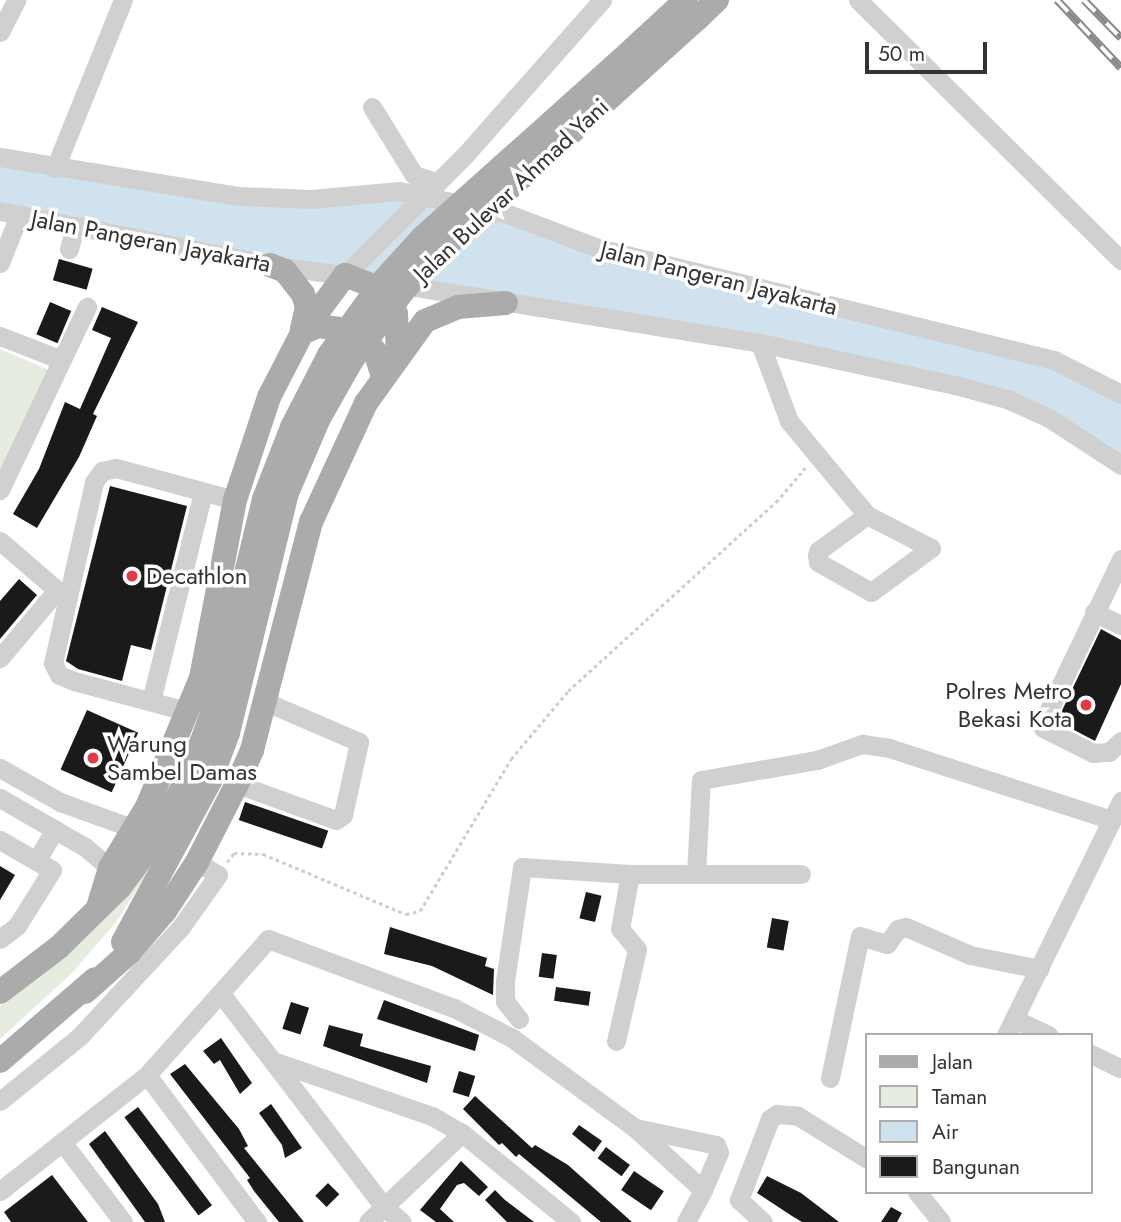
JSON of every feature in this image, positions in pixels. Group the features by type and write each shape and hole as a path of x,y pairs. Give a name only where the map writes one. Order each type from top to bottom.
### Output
{"main road":[{"name":"Jalan Bulevar Ahmad Yani","path":"0,1061 85,992 145,905 200,777 212,714 264,499 292,427 329,355 382,282 423,237 686,0"},
{"name":"Jalan Bulevar Ahmad Yani","path":"0,992 59,947 99,904 120,887 200,777 228,733 287,493 352,360 403,291 440,251 717,0"},
{"path":"270,265 285,271 303,294 307,307 302,333"},
{"path":"99,904 110,868 135,829 186,711 208,647 235,500 269,397 302,333 350,268 388,301 396,314 398,352"},
{"path":"85,992 129,953 207,869 266,702 311,522 352,427 398,352 425,321 440,312 506,303"},
{"path":"302,333 318,326 352,331 374,351 383,378"}],"street":[{"path":"0,32 16,0"},
{"path":"350,268 436,182 603,0"},
{"path":"858,0 976,122 1121,260"},
{"path":"55,168 116,2"},
{"path":"372,107 414,176 436,182"},
{"name":"Jalan Pangeran Jayakarta","path":"0,157 239,196 322,199 399,191 508,214 598,248 1054,360 1121,394"},
{"path":"0,263 6,215"},
{"name":"Jalan Pangeran Jayakarta","path":"6,215 270,265 350,268 506,303 760,343 1007,399 1049,418 1121,465"},
{"path":"69,250 75,226"},
{"path":"0,490 87,307"},
{"path":"0,336 62,360"},
{"path":"760,343 789,421 817,455 867,515 928,544 932,551 871,592 818,562 817,556 818,551 867,515"},
{"path":"186,711 74,681 59,675 53,663 94,482 102,471 116,468 235,500"},
{"path":"151,701 203,492"},
{"path":"0,541 57,590 0,657"},
{"path":"1121,559 1044,713 1043,728 1093,753 1110,752 1121,741"},
{"path":"1094,612 1121,625"},
{"path":"237,784 336,820 343,815 359,742 266,702"},
{"path":"696,874 701,780 817,760 862,744 890,748 1112,820"},
{"path":"0,768 60,802 135,829"},
{"path":"0,798 55,829 110,868"},
{"path":"1038,1033 1010,1027 1121,801"},
{"path":"36,861 55,829"},
{"path":"0,840 52,870 17,926 0,939"},
{"path":"519,1019 505,1001 505,981 522,867 630,874 801,874"},
{"path":"0,1101 80,1036 181,927 207,869"},
{"path":"617,1041 637,949 620,929 630,874"},
{"path":"830,1078 860,936 887,944 898,929 906,928 970,956 1040,969"},
{"path":"0,1191 147,1075 222,996 263,941 274,939 483,1021 635,1128 703,1190"},
{"path":"222,996 384,1207 402,1222"},
{"path":"1093,1055 1120,1068"},
{"path":"273,1061 368,1090 462,1133 571,1222"},
{"path":"147,1075 257,1222"},
{"path":"763,1222 742,1207 740,1190 770,1119 777,1114 798,1116 866,1158"},
{"path":"635,1128 716,1145 719,1152 686,1222"},
{"path":"368,1222 462,1133"},
{"path":"63,1143 123,1222"},
{"path":"919,1194 941,1222"}],"path":[{"path":"207,869 234,853 263,854 406,914 420,911 511,759 568,691 776,502 817,455"}],"green space":[{"path":"0,349 49,370 0,485"},
{"path":"141,872 147,874 116,922 72,973 0,1039 0,1006 78,945"}],"water":[{"path":"0,157 196,191 399,191 598,248 1054,360 1121,394 1121,465 1049,418 955,385 0,211"}],"building":[{"path":"59,259 93,269 87,290 53,280"},
{"path":"50,302 71,311 57,343 36,334"},
{"path":"102,307 138,322 93,414 97,416 79,457 37,528 13,514 39,469 65,402 80,409 111,338 92,330"},
{"name":"Decathlon","path":"110,486 187,506 151,650 131,645 122,681 78,669 66,661"},
{"path":"19,579 37,595 0,639 0,601"},
{"name":"Polres Metro Bekasi Kota","path":"1101,629 1121,640 1121,684 1095,741 1057,721"},
{"name":"Warung Sambel Damas","path":"87,710 138,733 112,792 61,769"},
{"path":"245,802 328,831 322,849 239,820"},
{"path":"0,866 15,875 0,900"},
{"path":"586,892 602,896 595,922 579,918"},
{"path":"772,918 789,921 784,950 767,948"},
{"path":"390,927 487,958 485,966 494,969 493,995 432,966 384,954"},
{"path":"542,953 557,955 554,979 539,977"},
{"path":"556,987 591,992 589,1006 554,1001"},
{"path":"384,1000 479,1035 475,1051 377,1019"},
{"path":"291,1002 309,1008 300,1035 282,1029"},
{"path":"329,1025 363,1034 360,1046 431,1066 427,1083 323,1046"},
{"path":"221,1038 252,1083 240,1094 220,1060 214,1064 203,1051"},
{"path":"185,1064 239,1129 248,1146 244,1148 304,1222 279,1222 254,1191 247,1180 250,1178 170,1074"},
{"path":"459,1071 475,1076 469,1097 453,1092"},
{"path":"475,1096 532,1148 535,1145 568,1165 632,1222 601,1222 519,1154 516,1157 502,1143 499,1145 463,1109"},
{"path":"271,1104 302,1148 285,1158 282,1145 259,1113"},
{"path":"138,1107 212,1205 198,1215 124,1117"},
{"path":"579,1125 602,1141 594,1152 572,1134"},
{"path":"105,1131 158,1204 165,1222 145,1222 89,1144"},
{"path":"606,1147 630,1165 622,1176 598,1158"},
{"path":"461,1161 488,1187 479,1196 464,1183 457,1185 440,1209 454,1222 436,1222 420,1210"},
{"path":"634,1171 664,1191 651,1210 621,1190"},
{"path":"52,1175 88,1222 11,1222 4,1212"},
{"path":"767,1176 801,1193 839,1222 802,1222 792,1216 757,1193"},
{"path":"328,1183 339,1194 327,1207 315,1196"},
{"path":"495,1190 534,1222 507,1222 485,1200"},
{"path":"891,1207 902,1213 897,1222 881,1222"}],"railway":[{"path":"1057,0 1121,68"},
{"path":"1084,0 1121,38"}],"place":[{"name":"Decathlon","path":"132,576"},
{"name":"Polres Metro Bekasi Kota","path":"1086,705"},
{"name":"Warung Sambel Damas","path":"93,758"}]}
